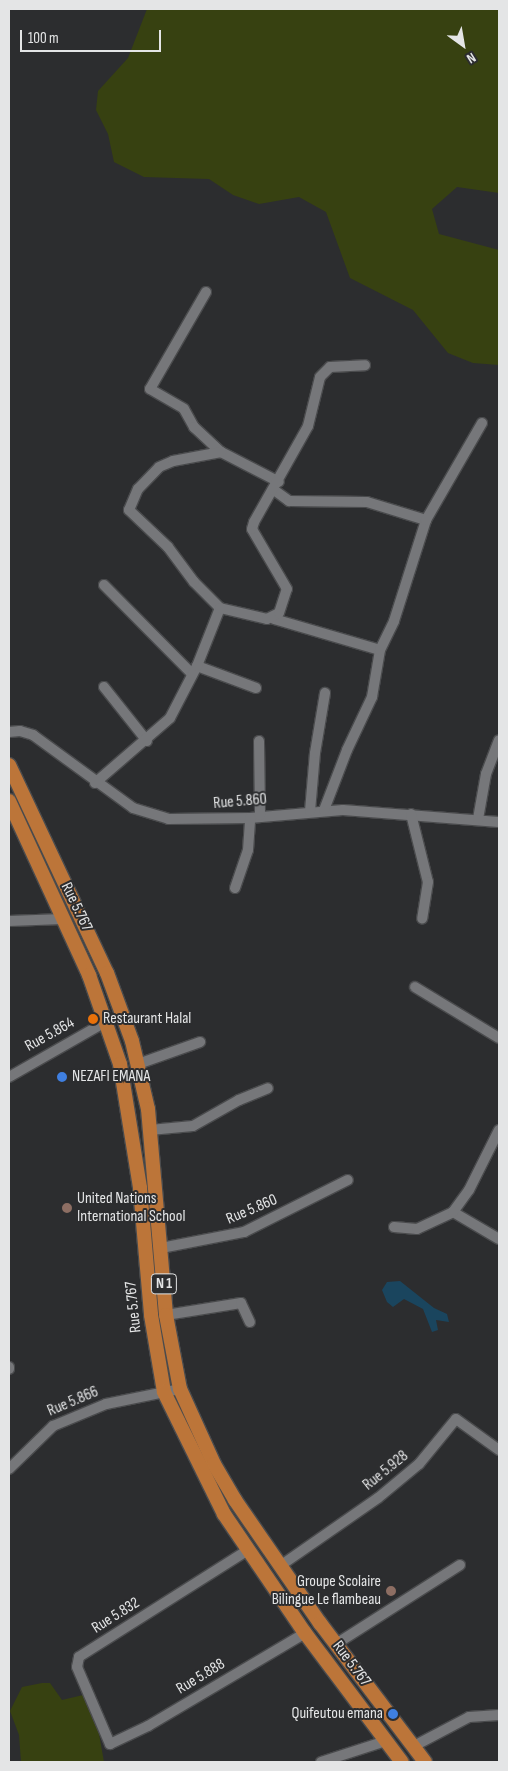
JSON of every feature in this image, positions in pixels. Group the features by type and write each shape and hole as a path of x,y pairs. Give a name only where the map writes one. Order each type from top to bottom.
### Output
{"highway":[{"name":"N 1","path":"11,773 107,973 123,1012 138,1064 150,1130 166,1315 180,1389 214,1464 280,1566 336,1644 426,1762"},
{"name":"Rue 5.767","path":"9,801 107,1021 129,1109 140,1188 151,1315 164,1392 200,1470 248,1550 305,1632 402,1762"}],"street":[{"path":"206,292 149,387 184,410 194,427 221,452 276,486 289,501 367,502 426,520"},
{"path":"274,618 283,606 287,589 252,529 308,426 320,377 330,367 365,365"},
{"path":"324,810 346,750 372,697 380,650 394,621 426,520 482,423"},
{"path":"221,452 173,461 159,467 138,489 129,510 168,547 194,582 220,608 274,618 380,650"},
{"path":"104,585 195,670 256,688"},
{"path":"95,783 147,740 170,718 195,670 220,608"},
{"path":"104,687 147,740"},
{"path":"310,811 314,753 325,693"},
{"name":"Rue 5.860","path":"9,732 20,730 33,735 95,783 133,808 168,819 255,816 324,810 411,814 499,822"},
{"path":"478,819 486,774 499,740"},
{"path":"235,888 248,850 255,816 259,741"},
{"path":"411,814 428,882 422,919"},
{"path":"9,921 63,919"},
{"path":"415,986 499,1038"},
{"name":"Rue 5.864","path":"9,1077 107,1021"},
{"path":"138,1064 200,1042"},
{"path":"150,1130 193,1126 238,1100 268,1088"},
{"path":"394,1227 417,1229 453,1212 495,1148 499,1130"},
{"name":"Rue 5.860","path":"161,1248 244,1232 348,1180"},
{"path":"453,1212 499,1239"},
{"path":"166,1315 241,1303 250,1322"},
{"name":"Rue 5.866","path":"9,1469 53,1426 106,1404 180,1389"},
{"name":"Rue 5.928","path":"280,1566 378,1498 419,1464 456,1419 499,1450"},
{"name":"Rue 5.832","path":"110,1744 77,1667 79,1657 248,1550"},
{"path":"336,1644 460,1565"},
{"name":"Rue 5.888","path":"110,1744 148,1726 305,1632"},
{"path":"414,1746 469,1717 499,1715"},
{"path":"321,1762 386,1741"}],"green space":[{"path":"147,9 499,9 499,193 457,187 432,209 439,234 499,250 499,365 473,363 448,353 413,310 350,278 326,212 299,197 259,204 233,195 209,179 144,177 114,162 108,134 96,110 98,91 128,58"},
{"path":"50,1683 62,1700 83,1695 98,1728 104,1762 21,1762 19,1735 10,1711 22,1687"}],"water":[{"path":"400,1281 434,1308 447,1314 449,1322 436,1320 438,1330 432,1332 423,1309 404,1299 393,1307 387,1302 382,1290 387,1282"}],"place":[{"name":"Restaurant Halal","path":"93,1019"},
{"name":"NEZAFI EMANA","path":"62,1077"},
{"name":"United Nations International School","path":"67,1208"},
{"name":"Groupe Scolaire Bilingue Le flambeau","path":"391,1591"},
{"name":"Quifeutou emana","path":"393,1714"}]}
